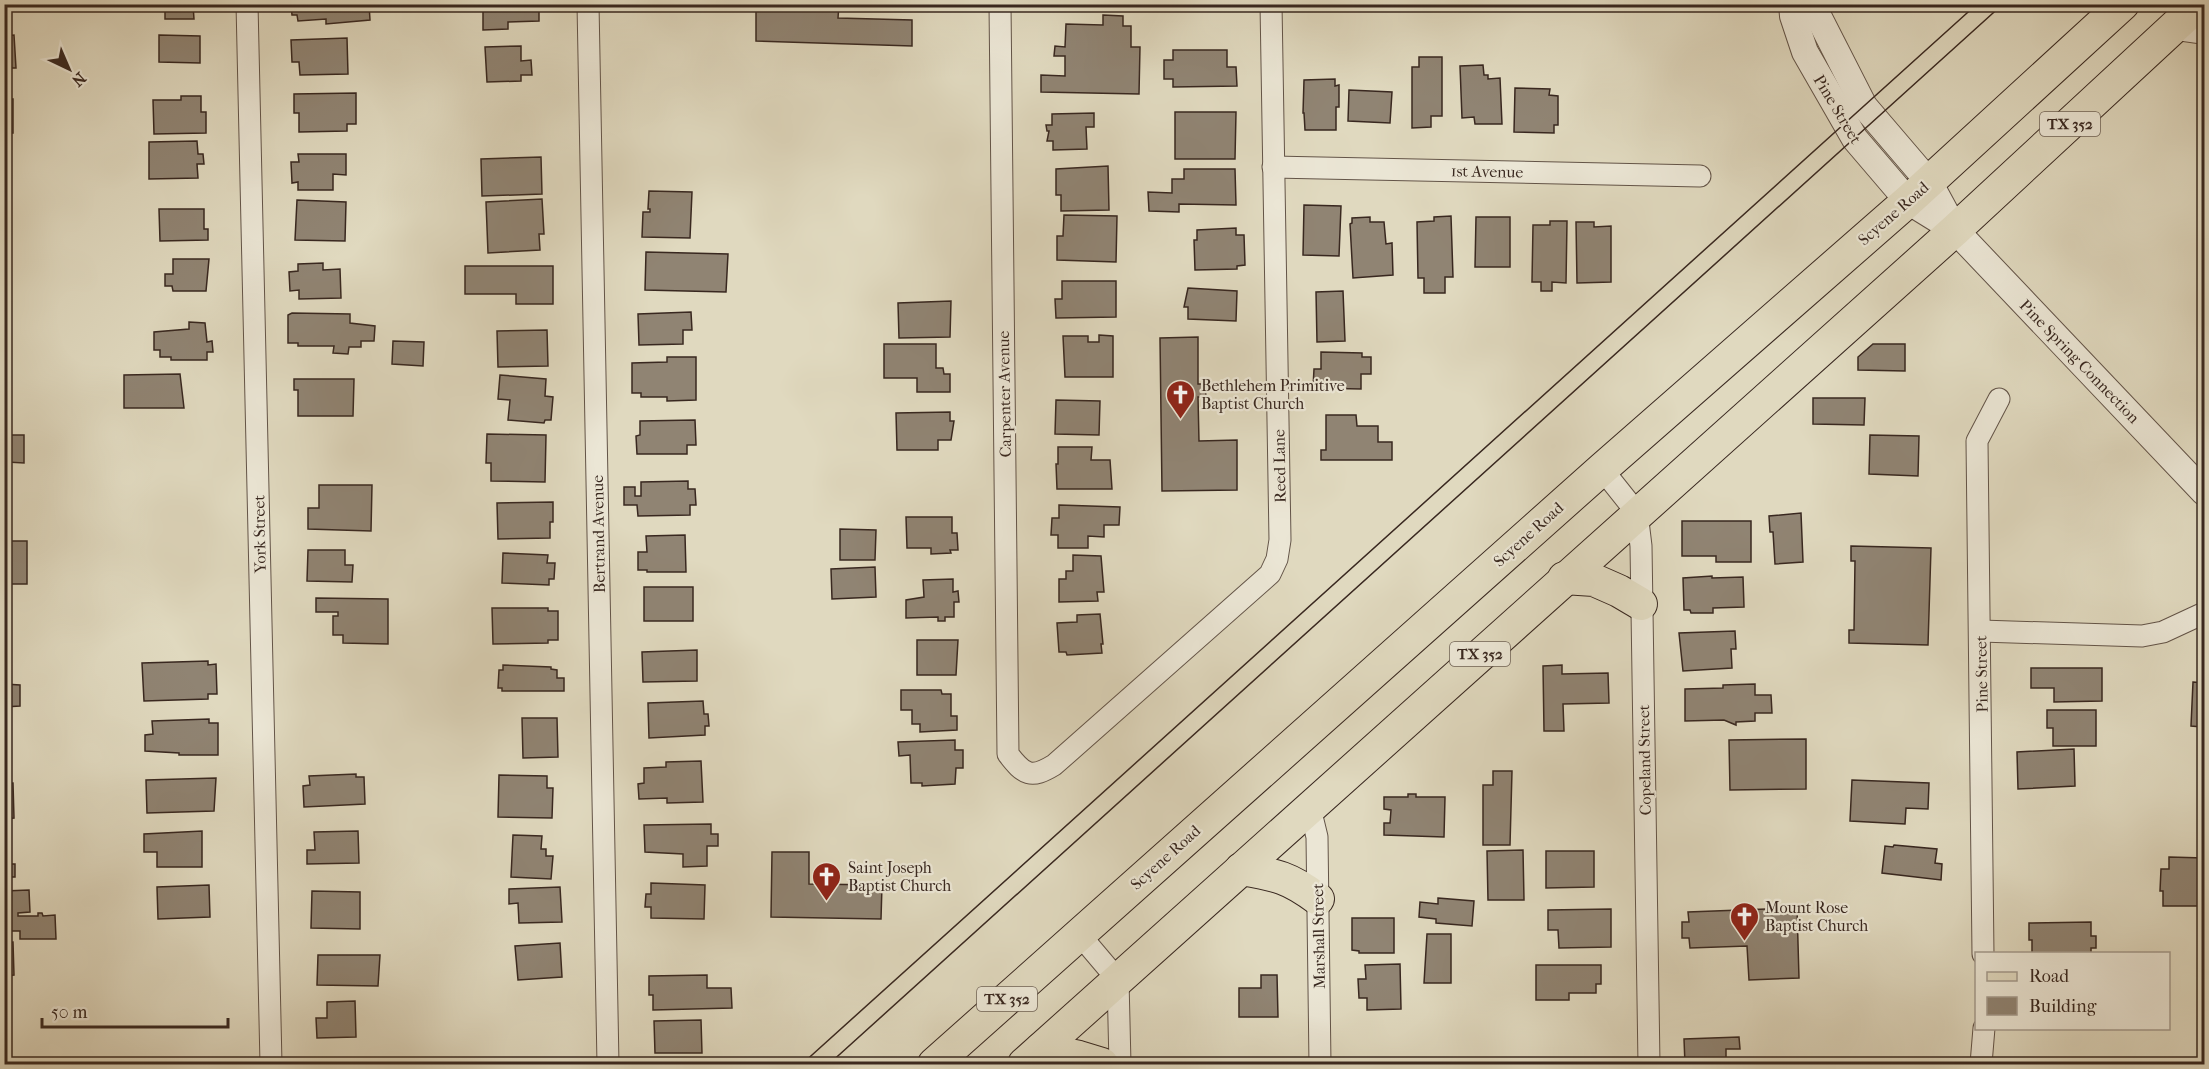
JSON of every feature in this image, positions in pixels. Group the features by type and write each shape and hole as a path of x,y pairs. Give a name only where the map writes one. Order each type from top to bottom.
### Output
{"main road":[{"name":"Scyene Road","path":"934,1065 1602,469 1918,191 2123,4"},
{"name":"TX 352","path":"1032,1057 1955,230 2190,29 2199,4"},
{"path":"1564,578 1594,580 1641,604"},
{"path":"1241,869 1277,875 1297,884 1318,899"},
{"path":"1032,1057 1079,1057 1102,1065"}],"street":[{"name":"York Street","path":"247,4 271,1065"},
{"name":"Bertrand Avenue","path":"588,4 608,1065"},
{"name":"Carpenter Avenue","path":"1000,4 1008,754 1017,766 1029,774"},
{"name":"Reed Lane","path":"1029,774 1041,774 1054,765 1270,574 1277,559 1280,540 1271,4"},
{"name":"Pine Street","path":"1792,4 1793,16 1805,52 1845,124 1874,163 1918,191"},
{"name":"Pine Street","path":"1812,4 1864,106 1918,191"},
{"name":"1st Avenue","path":"1273,167 1700,176"},
{"name":"Pine Spring Connection","path":"1918,191 2205,492"},
{"name":"Pine Street","path":"1983,952 1977,441 1999,399"},
{"path":"1602,469 1637,513"},
{"name":"Copeland Street","path":"1637,513 1641,546 1649,1065"},
{"path":"1980,632 2142,636 2163,632 2205,612"},
{"name":"Marshall Street","path":"1310,808 1317,837 1320,1065"},
{"path":"1079,934 1118,980 1120,1065"},
{"path":"1981,1065 1984,1030"}],"building":[{"path":"154,4 198,5 193,5 194,19 165,19 165,11 154,11"},
{"path":"291,4 369,4 370,20 326,24 326,19 298,21 297,15 292,15"},
{"path":"483,4 541,4 542,10 539,10 539,21 508,22 508,29 483,30"},
{"path":"756,4 839,4 838,18 912,20 912,46 756,41"},
{"path":"1103,15 1123,16 1123,26 1131,26 1131,47 1140,47 1139,94 1041,92 1041,75 1065,76 1065,56 1054,56 1055,46 1065,47 1066,24 1103,25"},
{"path":"14,35 16,68 4,68 4,36"},
{"path":"159,35 200,36 200,63 159,62"},
{"path":"347,38 348,74 300,75 299,62 292,62 291,40"},
{"path":"521,46 521,61 531,60 532,75 521,75 521,81 487,82 485,47"},
{"path":"1173,50 1227,50 1227,67 1236,67 1237,86 1173,87 1173,79 1164,79 1164,60 1173,60"},
{"path":"1419,57 1442,57 1442,116 1431,116 1431,127 1412,128 1412,67 1419,67"},
{"path":"1483,65 1484,75 1488,75 1488,79 1500,78 1502,124 1475,124 1474,117 1462,118 1460,66"},
{"path":"1335,79 1335,86 1339,85 1336,130 1305,130 1304,80"},
{"path":"1515,88 1550,89 1549,95 1558,96 1558,125 1554,125 1554,133 1514,132"},
{"path":"1349,90 1392,92 1390,123 1348,121"},
{"path":"356,93 356,124 347,124 347,131 299,132 299,113 294,113 294,94"},
{"path":"181,96 201,96 201,112 206,112 206,133 154,134 153,100 181,100"},
{"path":"4,99 13,99 13,133 4,133"},
{"path":"1175,112 1236,112 1235,159 1175,159"},
{"path":"1094,113 1094,127 1086,127 1087,149 1053,150 1053,141 1047,141 1049,131 1046,125 1052,125 1052,114"},
{"path":"197,141 198,154 203,154 204,164 197,164 198,178 149,179 149,142"},
{"path":"298,154 346,154 346,175 333,174 333,190 298,190 298,182 292,183 291,162 299,162"},
{"path":"541,157 542,194 482,196 481,159"},
{"path":"1108,166 1109,210 1061,211 1061,195 1056,195 1056,169"},
{"path":"1184,169 1235,169 1236,205 1179,204 1179,212 1149,211 1148,192 1172,193 1172,179 1184,179"},
{"path":"649,191 692,192 690,238 642,237 643,212 650,212 648,209"},
{"path":"542,199 544,234 539,234 540,250 488,253 486,202"},
{"path":"297,200 346,202 345,241 295,240"},
{"path":"1304,205 1341,206 1339,256 1303,255"},
{"path":"159,209 204,209 204,229 208,229 208,240 160,241"},
{"path":"1064,215 1117,216 1116,262 1057,260 1057,236 1063,236"},
{"path":"1451,216 1453,277 1445,277 1445,293 1424,293 1424,278 1418,278 1417,222 1434,221 1434,217"},
{"path":"1370,217 1370,222 1384,222 1386,244 1392,243 1393,275 1353,278 1350,224 1352,218"},
{"path":"1476,217 1510,217 1510,267 1475,267"},
{"path":"1550,221 1567,221 1566,283 1552,282 1552,291 1541,291 1541,282 1532,282 1533,225 1550,225"},
{"path":"1576,222 1594,222 1594,227 1611,226 1611,282 1577,283"},
{"path":"1236,228 1236,235 1244,235 1245,265 1237,266 1237,269 1195,270 1194,240 1197,240 1197,230"},
{"path":"646,252 728,254 726,292 645,290"},
{"path":"173,259 209,259 206,291 173,291 172,286 165,286 165,274 173,274"},
{"path":"323,263 323,270 340,269 341,298 299,299 299,290 290,291 289,272 298,271 298,264"},
{"path":"465,266 553,266 553,304 516,304 516,294 465,294"},
{"path":"1062,281 1116,281 1116,317 1056,318 1055,299 1062,299"},
{"path":"1188,288 1237,291 1236,321 1188,319 1188,307 1184,307"},
{"path":"1343,291 1345,341 1317,342 1316,292"},
{"path":"951,301 950,337 899,338 898,303"},
{"path":"691,312 692,330 683,330 683,344 639,345 638,314"},
{"path":"292,313 350,314 350,323 375,326 374,341 361,341 361,347 349,347 348,354 333,353 334,346 298,346 298,343 288,343 288,315"},
{"path":"189,322 205,323 207,342 212,341 213,352 207,352 207,360 171,360 171,357 160,357 160,350 154,350 154,332 189,329"},
{"path":"547,330 548,366 498,367 497,331"},
{"path":"2200,330 2204,330 2204,364 2199,364"},
{"path":"1099,335 1113,336 1113,377 1065,377 1063,336 1088,336 1088,342 1099,342"},
{"name":"Bethlehem Primitive Baptist Church","path":"1198,337 1198,384 1205,384 1206,397 1198,397 1199,441 1237,440 1237,490 1162,491 1160,338"},
{"path":"393,341 424,342 423,366 392,364"},
{"path":"884,344 936,344 936,368 943,368 944,374 950,374 950,392 917,392 917,378 884,378"},
{"path":"1873,344 1905,344 1905,371 1858,370 1858,357"},
{"path":"1321,352 1362,353 1362,357 1371,357 1371,374 1361,374 1361,389 1313,388 1314,369 1321,369"},
{"path":"667,357 696,357 696,400 667,401 667,397 641,397 641,393 632,393 632,363 667,362"},
{"path":"180,374 184,408 124,408 124,375"},
{"path":"500,375 546,379 545,396 553,397 551,420 545,420 544,423 508,420 510,400 498,399"},
{"path":"294,379 354,379 353,416 298,416 298,390 294,390"},
{"path":"1813,398 1865,398 1864,425 1813,424"},
{"path":"1056,400 1100,401 1099,435 1055,434"},
{"path":"950,412 950,421 954,421 951,440 938,440 938,450 897,450 896,413"},
{"path":"1326,415 1356,415 1357,426 1378,426 1378,442 1392,442 1392,460 1321,460 1321,450 1326,450"},
{"path":"695,420 696,445 687,445 687,454 637,454 636,436 640,435 640,421"},
{"path":"487,434 546,435 545,482 491,481 491,463 486,463"},
{"path":"4,435 24,435 24,463 7,462 7,474 4,474"},
{"path":"1870,435 1919,436 1918,476 1869,474"},
{"path":"1058,447 1092,447 1091,460 1110,460 1112,489 1057,489"},
{"path":"688,481 688,489 695,489 696,505 690,505 690,515 638,516 637,505 624,505 624,487 635,487 635,496 641,496 641,482"},
{"path":"319,485 372,485 371,531 308,529 308,508 319,508"},
{"path":"553,502 550,538 498,539 497,503"},
{"path":"1059,505 1120,507 1119,525 1104,525 1104,537 1088,536 1088,548 1058,548 1058,535 1051,535 1052,518 1059,518"},
{"path":"1801,513 1803,562 1775,564 1773,532 1770,532 1769,516"},
{"path":"906,517 952,517 952,533 957,533 958,550 950,550 951,553 931,554 931,548 907,548"},
{"path":"1682,521 1751,521 1751,562 1716,562 1716,556 1682,556"},
{"path":"840,529 876,530 875,560 840,560"},
{"path":"685,535 686,572 638,570 638,552 647,552 646,536"},
{"path":"4,541 27,541 27,584 4,584"},
{"path":"1851,546 1931,548 1928,645 1849,643 1849,630 1854,630 1855,561 1851,561"},
{"path":"308,550 345,550 345,565 353,565 352,582 307,581"},
{"path":"503,553 548,555 547,563 555,563 554,579 549,579 549,585 502,583"},
{"path":"1073,555 1101,556 1104,592 1097,592 1098,601 1059,602 1059,579 1066,579 1066,571 1073,571"},
{"path":"875,567 876,597 832,599 831,569"},
{"path":"1712,576 1712,578 1743,577 1744,607 1713,608 1713,613 1691,613 1690,610 1684,610 1683,578"},
{"path":"953,579 953,592 958,591 959,602 954,602 954,617 945,617 945,621 938,621 938,617 906,618 906,600 924,597 923,580"},
{"path":"644,587 693,587 693,621 644,621"},
{"path":"316,598 388,599 388,644 343,643 343,635 333,635 333,616 338,616 338,612 316,612"},
{"path":"492,608 548,608 548,611 558,611 558,640 548,640 548,643 493,644"},
{"path":"1100,614 1102,653 1067,655 1066,652 1059,652 1057,623 1077,622 1077,615"},
{"path":"1735,631 1736,649 1731,649 1732,668 1683,671 1679,633"},
{"path":"917,640 958,640 956,675 917,675"},
{"path":"697,650 697,681 643,682 642,652"},
{"path":"208,661 208,665 216,664 217,694 208,694 208,699 144,701 142,663"},
{"path":"503,665 551,667 557,670 557,678 564,678 564,691 502,691 502,688 498,688 499,670 503,670"},
{"path":"1562,665 1562,674 1608,673 1609,703 1563,704 1564,731 1544,731 1543,666"},
{"path":"2031,668 2102,668 2102,701 2054,702 2054,688 2031,688"},
{"path":"2193,682 2204,683 2204,724 2202,727 2191,726"},
{"path":"4,684 20,685 20,706 4,707"},
{"path":"1755,684 1755,695 1771,695 1772,713 1755,713 1755,721 1736,722 1736,725 1724,720 1685,721 1685,689"},
{"path":"901,690 941,690 942,694 951,694 951,716 957,716 957,730 920,732 920,724 912,724 912,710 901,710"},
{"path":"703,701 704,714 708,714 709,726 705,726 705,735 649,738 648,703"},
{"path":"2047,710 2096,710 2096,746 2053,746 2053,728 2047,728"},
{"path":"522,718 557,718 558,757 523,758"},
{"path":"209,719 209,723 218,723 218,755 179,755 179,753 145,751 145,735 153,734 152,721"},
{"path":"1806,739 1806,789 1730,790 1729,740"},
{"path":"955,740 955,750 963,750 963,768 956,768 955,784 922,786 922,783 911,783 910,755 899,756 898,742"},
{"path":"2074,749 2075,786 2018,789 2017,752"},
{"path":"701,761 703,802 667,803 667,798 639,799 638,784 644,783 644,768 666,767 666,762"},
{"path":"1493,771 1512,771 1510,845 1483,845 1483,785 1493,785"},
{"path":"356,774 356,777 364,777 365,804 304,807 303,786 310,785 309,776"},
{"path":"499,775 547,776 547,788 553,788 552,818 498,817"},
{"path":"216,778 214,811 147,813 146,780"},
{"path":"1852,780 1929,783 1928,809 1906,808 1905,824 1850,821"},
{"path":"13,783 14,818 4,819 4,784"},
{"path":"1408,794 1416,794 1416,797 1445,797 1444,837 1384,835 1384,823 1390,823 1391,810 1384,809 1384,797 1408,797"},
{"path":"711,824 711,834 718,834 718,846 707,846 707,866 683,867 683,854 645,852 644,825"},
{"path":"202,831 202,867 157,867 157,852 144,852 144,834"},
{"path":"358,831 359,863 307,864 307,850 315,850 314,832"},
{"path":"4,832 6,832 7,864 15,864 15,877 4,877"},
{"path":"513,835 542,836 541,849 546,849 546,856 553,856 551,879 511,877"},
{"path":"1894,845 1937,849 1935,863 1942,864 1941,880 1882,873 1885,846 1893,847"},
{"path":"1523,850 1524,900 1488,900 1487,851"},
{"path":"1546,851 1594,851 1594,887 1546,888"},
{"name":"Saint Joseph Baptist Church","path":"772,852 809,852 809,884 882,885 881,919 771,917"},
{"path":"2169,857 2204,858 2204,906 2163,906 2163,891 2160,891 2161,869 2169,869"},
{"path":"651,883 705,885 704,919 651,918 651,907 645,907 646,894 651,894"},
{"path":"209,885 210,917 158,919 157,887"},
{"path":"560,887 562,922 519,923 518,903 509,904 509,889"},
{"path":"29,890 30,912 18,913 18,916 38,916 38,913 42,913 43,916 55,915 56,939 20,939 20,931 4,931 4,891"},
{"path":"312,891 360,892 360,929 311,928"},
{"path":"1438,898 1474,901 1472,926 1436,923 1436,919 1419,917 1420,902 1438,904"},
{"name":"Mount Rose Baptist Church","path":"1797,908 1799,978 1749,980 1747,946 1690,948 1689,938 1682,938 1682,922 1689,922 1688,912"},
{"path":"1611,909 1611,947 1559,948 1558,930 1548,930 1548,910"},
{"path":"1352,918 1394,918 1394,953 1359,953 1359,951 1352,950"},
{"path":"2091,922 2091,936 2096,936 2096,948 2091,948 2091,952 2032,952 2029,923"},
{"path":"1427,934 1451,934 1451,983 1424,983"},
{"path":"13,942 14,975 4,976 4,943"},
{"path":"560,943 562,977 518,980 515,946"},
{"path":"318,955 380,955 378,986 317,985"},
{"path":"1400,964 1401,1009 1367,1010 1367,998 1359,998 1358,979 1366,979 1365,965"},
{"path":"1536,965 1601,965 1601,984 1596,984 1596,993 1569,993 1569,1000 1536,1000"},
{"path":"707,975 707,988 731,988 732,1008 653,1010 653,995 649,995 649,976"},
{"path":"1261,975 1277,975 1278,1017 1239,1017 1239,988 1261,988"},
{"path":"355,1001 356,1037 317,1038 316,1018 327,1018 327,1002"},
{"path":"701,1020 702,1053 655,1053 654,1021"},
{"path":"1739,1037 1740,1049 1726,1049 1726,1060 1733,1060 1733,1064 1685,1064 1684,1039"}],"tram line":[{"path":"802,1064 1977,4"},
{"path":"829,1064 2003,4"}],"place":[{"name":"Bethlehem Primitive Baptist Church","path":"1180,420"},
{"name":"Saint Joseph Baptist Church","path":"827,902"},
{"name":"Mount Rose Baptist Church","path":"1744,942"}]}
